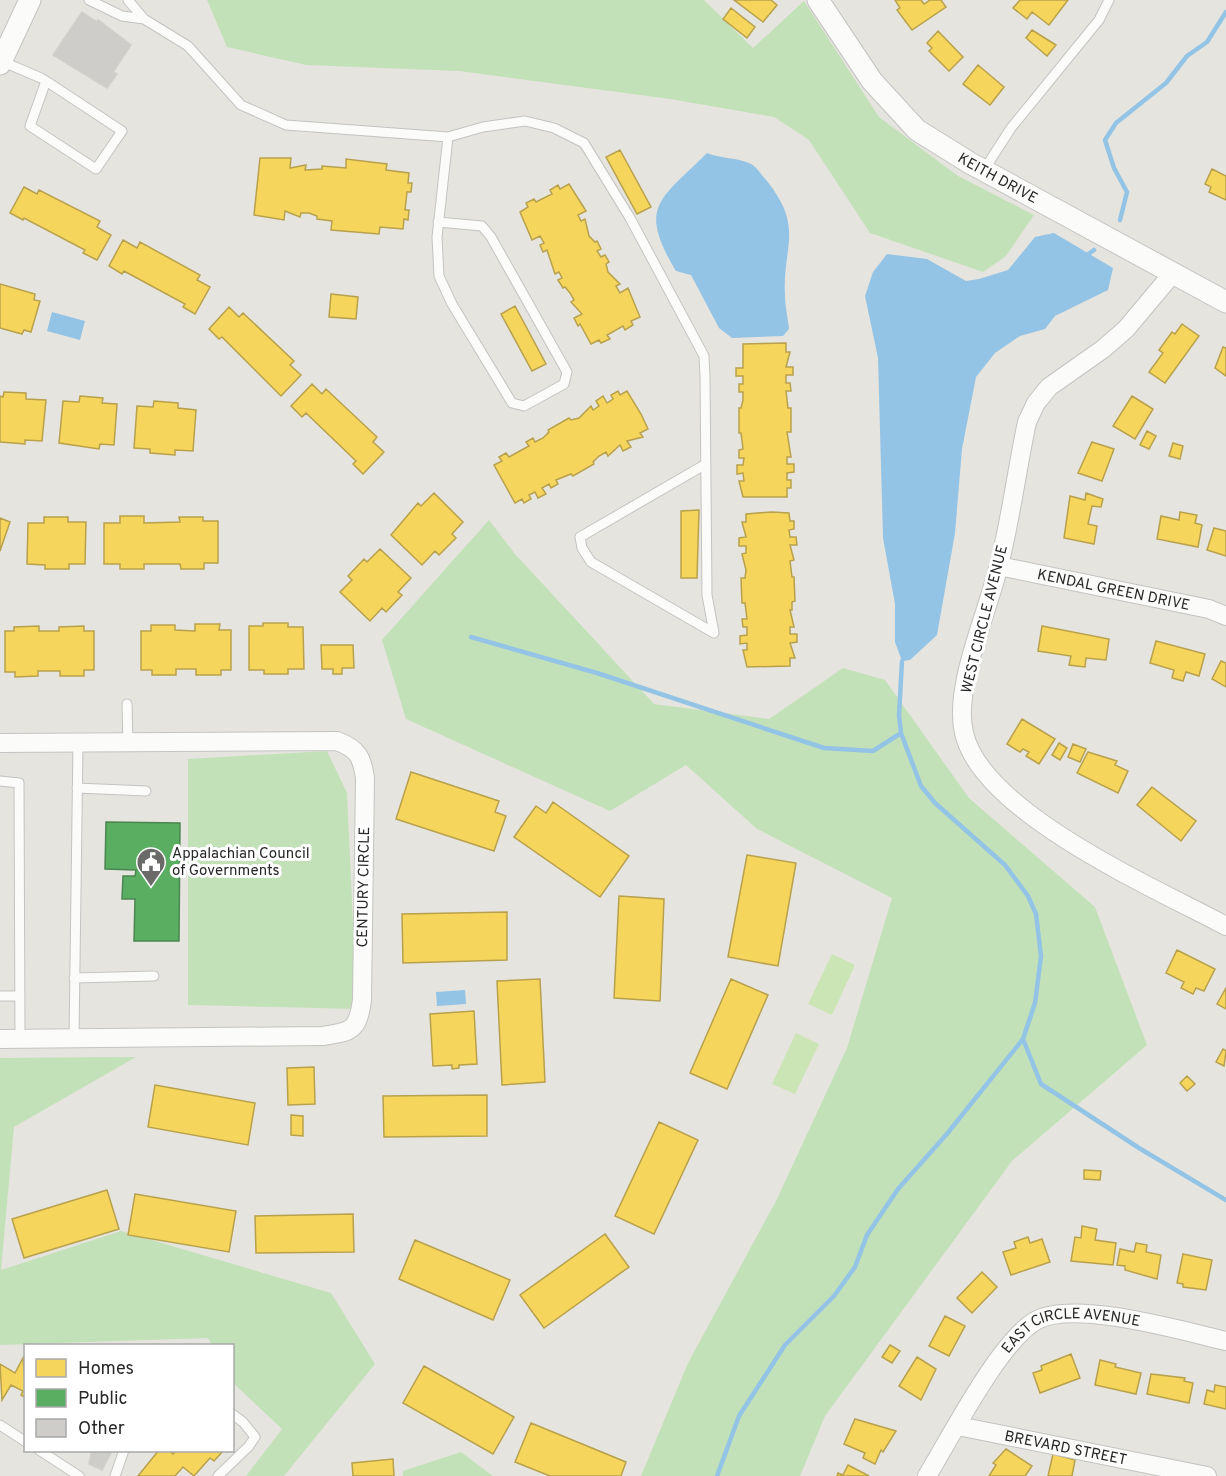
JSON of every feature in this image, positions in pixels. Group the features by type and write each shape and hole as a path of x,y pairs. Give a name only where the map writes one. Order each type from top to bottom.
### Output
{"street":[{"path":"1,62 30,0"},
{"name":"KEITH DRIVE","path":"818,0 889,102 917,130 984,170 1226,302"},
{"name":"WEST CIRCLE AVENUE","path":"1173,273 1126,329 1103,349 1049,387 1036,403 1027,422 999,566 966,681 962,714 963,731 972,755 1003,793 1052,830 1105,862 1226,926"},
{"name":"KENDAL GREEN DRIVE","path":"999,566 1209,609 1226,616"},
{"name":"CENTURY CIRCLE","path":"0,742 337,741 358,751 363,762 364,778 362,1000 360,1017 354,1028 345,1033 323,1036 0,1039"},
{"name":"EAST CIRCLE AVENUE","path":"927,1476 1012,1340 1037,1320 1054,1314 1075,1313 1140,1322 1226,1341"},
{"name":"BREVARD STREET","path":"958,1426 1207,1476"}],"lane":[{"path":"89,0 122,16 144,19"},
{"path":"128,0 144,19 188,46 241,105 286,124 448,137 483,127 525,121 554,128 584,143 630,218 704,356 706,464 707,595 714,633 591,562 582,548 580,537 706,464"},
{"path":"984,170 1011,128 1099,21 1109,0"},
{"path":"1,62 46,81 122,131 96,169 30,126 46,81"},
{"path":"438,222 482,226 491,237 567,372 564,384 524,406 512,403 452,304 439,276 438,222 448,137"},
{"path":"128,704 128,743"},
{"path":"74,1038 78,743"},
{"path":"0,781 19,783 20,1038"},
{"path":"77,788 146,790"},
{"path":"74,978 154,976"},
{"path":"0,996 20,996"},
{"path":"218,1476 249,1446 255,1437 243,1422 234,1415"},
{"path":"0,1425 24,1441"},
{"path":"42,1452 79,1476"},
{"path":"115,1476 123,1452"}],"green space":[{"path":"207,0 704,0 753,48 804,1 879,117 958,176 1034,215 1006,256 983,272 870,233 809,140 774,117 670,99 459,71 306,65 227,47"},
{"path":"489,520 515,554 654,704 769,719 843,668 885,680 969,798 1095,907 1147,1045 1012,1161 825,1416 800,1476 641,1476 688,1363 776,1201 847,1048 892,898 757,829 686,765 610,811 406,719 382,640"},
{"path":"327,751 347,793 357,1009 188,1005 188,759"},
{"path":"832,954 855,965 832,1015 808,1004"},
{"path":"796,1033 819,1044 795,1094 772,1084"},
{"path":"136,1057 14,1127 1,1270 121,1231 331,1293 375,1364 284,1476 246,1476 282,1429 234,1384 234,1344 211,1344 208,1338 0,1345 0,1058"},
{"path":"461,1452 493,1476 403,1476 403,1471"}],"water":[{"path":"707,153 753,165 779,198 785,212 789,225 785,304 789,329 783,336 732,338 719,328 691,275 676,271 664,249 656,217 659,205 677,182"},
{"path":"1054,233 1113,268 1108,290 1055,316 1045,329 1020,336 995,353 976,377 962,449 955,533 937,635 910,660 902,661 895,642 895,604 883,538 878,358 865,296 873,272 887,254 927,259 966,281 979,279 1008,270 1035,237"},
{"path":"52,312 85,321 80,340 47,331"},
{"path":"465,990 466,1004 437,1006 436,992"}],"building: Homes":[{"path":"734,0 771,0 777,5 763,22"},
{"path":"895,0 921,0 924,4 930,0 941,0 946,7 912,30 897,10 900,8"},
{"path":"1020,0 1068,0 1049,25 1032,12 1027,19 1013,8"},
{"path":"731,8 755,27 747,38 723,19"},
{"path":"1032,30 1056,45 1047,56 1026,38"},
{"path":"938,31 963,57 949,71 929,51 932,48 927,43"},
{"path":"978,65 1004,87 990,105 963,84"},
{"path":"620,150 651,207 637,214 606,157"},
{"path":"260,158 291,158 290,168 306,165 305,170 322,169 322,166 346,168 346,159 387,164 386,170 409,173 408,183 412,183 411,192 407,192 405,210 409,210 408,220 404,219 403,229 380,227 379,234 331,230 332,221 317,219 317,216 309,213 301,213 300,217 285,211 284,220 254,215"},
{"path":"1212,169 1226,176 1226,200 1209,192 1211,187 1205,184"},
{"path":"569,184 586,211 578,215 581,221 585,219 589,236 595,242 597,241 601,249 597,251 601,257 605,255 609,262 606,264 608,272 620,284 616,286 620,293 628,288 640,317 631,321 633,325 625,330 623,326 607,335 610,339 601,343 599,340 591,344 580,324 578,326 574,318 582,314 571,302 574,300 570,293 558,280 562,278 559,272 555,274 547,250 543,252 540,245 544,243 540,236 532,240 520,212 528,207 526,203 534,199 536,202 552,194 550,190 558,185 560,189"},
{"path":"24,187 37,194 39,190 100,221 97,227 111,235 97,260 83,253 85,250 10,213"},
{"path":"123,240 137,248 140,242 200,275 197,280 210,287 195,314 183,307 185,304 124,271 122,274 109,266"},
{"path":"0,284 35,294 34,300 40,301 31,332 24,330 22,334 0,328"},
{"path":"331,294 358,297 356,319 329,317"},
{"path":"515,306 546,364 532,371 501,314"},
{"path":"229,307 239,317 243,313 294,361 290,365 301,375 281,396 222,337 219,339 209,329"},
{"path":"1182,324 1199,336 1165,383 1149,372 1163,353 1159,350 1172,332 1175,334"},
{"path":"786,343 786,352 790,352 786,367 793,367 793,375 786,375 786,383 790,383 791,391 786,391 788,408 791,408 791,432 787,432 791,457 787,457 787,464 794,464 794,472 787,473 787,480 791,480 791,488 787,488 787,497 743,497 739,481 744,481 743,473 737,474 737,465 743,465 744,458 739,458 739,450 743,449 741,433 739,433 739,408 743,400 743,392 739,392 739,384 743,384 743,376 736,376 736,368 743,368 743,344"},
{"path":"1223,347 1226,348 1226,376 1215,368"},
{"path":"312,384 322,394 326,389 377,437 373,442 384,452 363,474 353,464 356,461 306,413 302,417 291,406"},
{"path":"618,391 620,395 627,391 641,414 648,429 640,433 643,437 627,441 631,447 623,451 620,445 608,456 606,452 593,462 594,464 573,476 571,474 556,480 558,484 551,488 549,484 542,488 546,494 538,498 535,492 529,495 531,499 524,503 522,499 515,503 494,465 502,461 499,457 506,453 509,457 529,446 526,442 533,438 535,442 543,438 549,432 548,430 569,418 571,420 579,418 591,406 593,410 599,406 596,401 603,396 607,403 613,399 611,395"},
{"path":"4,392 26,393 26,399 46,400 42,441 25,440 25,444 0,442 0,396 3,397"},
{"path":"80,396 103,398 102,403 117,404 114,445 100,444 99,449 59,443 63,401 79,402"},
{"path":"1132,396 1153,409 1135,439 1113,426"},
{"path":"154,401 178,403 178,408 196,410 193,451 175,450 175,455 150,453 150,449 134,448 137,406 153,407"},
{"path":"1147,431 1156,436 1149,449 1140,445"},
{"path":"1092,442 1114,449 1102,481 1078,473"},
{"path":"1173,443 1183,446 1180,459 1169,456"},
{"path":"434,493 463,522 452,534 456,538 439,555 435,551 422,565 391,535 418,503 421,506"},
{"path":"1086,493 1103,499 1101,507 1092,506 1088,524 1097,526 1094,544 1064,538 1070,496 1085,500"},
{"path":"699,510 697,578 681,578 681,511"},
{"path":"1180,512 1197,515 1195,523 1202,525 1198,547 1157,539 1161,516 1179,520"},
{"path":"789,513 790,521 794,521 794,529 789,530 790,537 796,537 797,545 790,545 794,560 790,561 792,577 794,577 795,601 792,602 792,610 790,610 794,627 790,627 790,634 797,634 797,642 790,643 795,658 790,658 790,666 747,667 743,650 747,650 747,643 740,644 740,636 747,635 747,627 743,627 742,619 747,619 745,603 742,603 741,578 745,578 746,570 742,554 746,553 746,546 739,546 739,538 746,537 742,522 746,522 746,514"},
{"path":"120,516 144,516 144,523 180,522 179,517 203,517 203,521 218,521 218,563 204,563 204,569 181,569 180,564 144,564 144,569 120,569 120,564 104,564 104,523 120,523"},
{"path":"44,517 68,517 68,522 86,522 85,564 69,564 69,569 45,569 45,565 27,564 28,523 44,523"},
{"path":"0,518 10,522 0,551"},
{"path":"1214,528 1226,531 1226,556 1207,550"},
{"path":"380,549 411,578 398,592 402,595 386,612 382,608 370,621 340,592 352,580 348,576 364,559 367,562"},
{"path":"263,623 288,623 288,627 303,627 304,669 288,669 288,674 264,674 264,670 249,670 249,626 263,626"},
{"path":"195,624 220,624 219,630 231,630 231,670 221,670 221,675 196,675 196,669 176,669 176,675 152,675 152,670 141,670 141,631 151,631 151,625 175,625 175,630 195,631"},
{"path":"39,626 39,631 59,631 59,627 84,626 84,631 94,631 94,670 84,670 84,676 60,676 60,671 38,671 38,676 15,677 15,672 5,672 5,631 14,631 14,627"},
{"path":"1042,626 1109,639 1106,660 1086,658 1085,667 1069,665 1071,656 1038,651"},
{"path":"1156,641 1205,654 1199,676 1186,672 1183,681 1172,678 1174,670 1150,663"},
{"path":"321,645 353,645 354,668 342,668 342,674 333,674 333,669 322,669"},
{"path":"1221,661 1226,663 1226,687 1212,679"},
{"path":"1022,719 1055,739 1039,764 1026,756 1029,752 1023,749 1020,752 1007,744"},
{"path":"1059,743 1067,748 1060,760 1052,755"},
{"path":"1073,744 1086,749 1080,762 1068,757"},
{"path":"1088,752 1117,761 1115,765 1128,771 1118,793 1077,773"},
{"path":"411,772 499,801 495,812 506,816 494,851 396,819"},
{"path":"1152,787 1196,821 1181,841 1137,805"},
{"path":"553,802 629,856 600,897 514,837 536,806 546,813"},
{"path":"747,855 796,863 778,966 728,957"},
{"path":"619,896 664,899 660,1001 614,998"},
{"path":"507,912 507,960 403,963 402,914"},
{"path":"1177,950 1215,969 1204,991 1196,988 1193,994 1181,988 1184,982 1166,973"},
{"path":"540,979 545,1082 502,1085 497,981"},
{"path":"731,979 768,995 727,1089 690,1073"},
{"path":"1226,988 1226,1009 1217,1004"},
{"path":"474,1011 477,1064 459,1065 459,1068 452,1069 452,1065 433,1066 430,1014"},
{"path":"1223,1049 1226,1051 1224,1066 1216,1062"},
{"path":"314,1067 315,1104 288,1105 287,1068"},
{"path":"1187,1076 1195,1084 1187,1091 1180,1083"},
{"path":"155,1085 255,1103 248,1145 148,1127"},
{"path":"487,1095 487,1136 384,1137 383,1096"},
{"path":"291,1115 303,1116 303,1136 291,1135"},
{"path":"659,1122 698,1140 654,1234 615,1216"},
{"path":"1084,1170 1101,1171 1100,1180 1084,1179"},
{"path":"107,1190 119,1229 24,1258 12,1219"},
{"path":"135,1194 236,1211 229,1252 128,1235"},
{"path":"353,1214 354,1252 256,1253 255,1216"},
{"path":"1082,1226 1097,1229 1095,1240 1116,1243 1113,1265 1071,1261 1075,1237 1081,1238"},
{"path":"605,1234 629,1267 544,1328 520,1295"},
{"path":"1028,1237 1030,1243 1042,1239 1050,1262 1011,1275 1003,1252 1016,1248 1014,1242"},
{"path":"415,1240 510,1280 493,1320 399,1279"},
{"path":"1136,1243 1147,1245 1146,1252 1161,1255 1157,1279 1125,1270 1125,1266 1117,1265 1120,1249 1134,1252"},
{"path":"1183,1254 1212,1260 1206,1290 1183,1287 1183,1284 1177,1283"},
{"path":"982,1272 997,1287 972,1313 957,1298"},
{"path":"945,1316 965,1326 949,1356 929,1346"},
{"path":"890,1345 900,1351 892,1363 882,1357"},
{"path":"1071,1354 1080,1378 1040,1393 1033,1373 1042,1370 1041,1366"},
{"path":"917,1357 936,1369 921,1400 899,1386"},
{"path":"23,1358 24,1397 21,1395 23,1391 11,1385 2,1400 0,1364 15,1373"},
{"path":"1100,1360 1116,1364 1115,1367 1141,1373 1136,1394 1095,1385"},
{"path":"424,1366 514,1417 493,1454 403,1403"},
{"path":"1151,1374 1185,1378 1184,1381 1193,1383 1189,1403 1147,1394"},
{"path":"1215,1385 1226,1387 1226,1409 1204,1404 1207,1390 1214,1392"},
{"path":"855,1419 896,1431 883,1452 881,1450 875,1464 863,1458 865,1453 844,1444"},
{"path":"531,1423 626,1462 621,1476 550,1476 515,1462"},
{"path":"1006,1449 1032,1466 1025,1476 989,1476 996,1465 993,1463"},
{"path":"157,1452 173,1454 174,1452 222,1452 214,1461 210,1458 194,1476 183,1467 175,1476 138,1476"},
{"path":"1053,1454 1075,1460 1072,1476 1048,1476"},
{"path":"393,1459 394,1476 353,1476 352,1463"},
{"path":"848,1465 869,1476 837,1476 838,1473 843,1475"}],"building: Public":[{"name":"Appalachian Council of Governments","path":"106,822 180,823 179,941 134,941 135,899 122,899 123,876 135,876 136,870 105,869"}],"building: Other":[{"path":"82,12 97,22 98,20 131,45 113,72 117,74 107,88 53,55"},
{"path":"92,1452 111,1452 102,1470 89,1464"}],"waterway":[{"path":"1120,220 1127,192 1114,168 1105,140 1116,123 1166,83 1187,56 1207,42 1226,12"},
{"path":"1087,255 1094,250"},
{"path":"471,637 597,673 824,748 873,751 901,733"},
{"path":"717,1476 739,1416 785,1345 834,1296 855,1267 867,1235 898,1189 946,1135 1023,1039 1035,1003 1041,956 1036,914 1028,896 1005,865 935,803 921,786 901,733 899,715 902,661"},
{"path":"1023,1039 1041,1084 1139,1148 1226,1200"}],"place":[{"name":"Appalachian Council of Governments","path":"151,888"}]}
